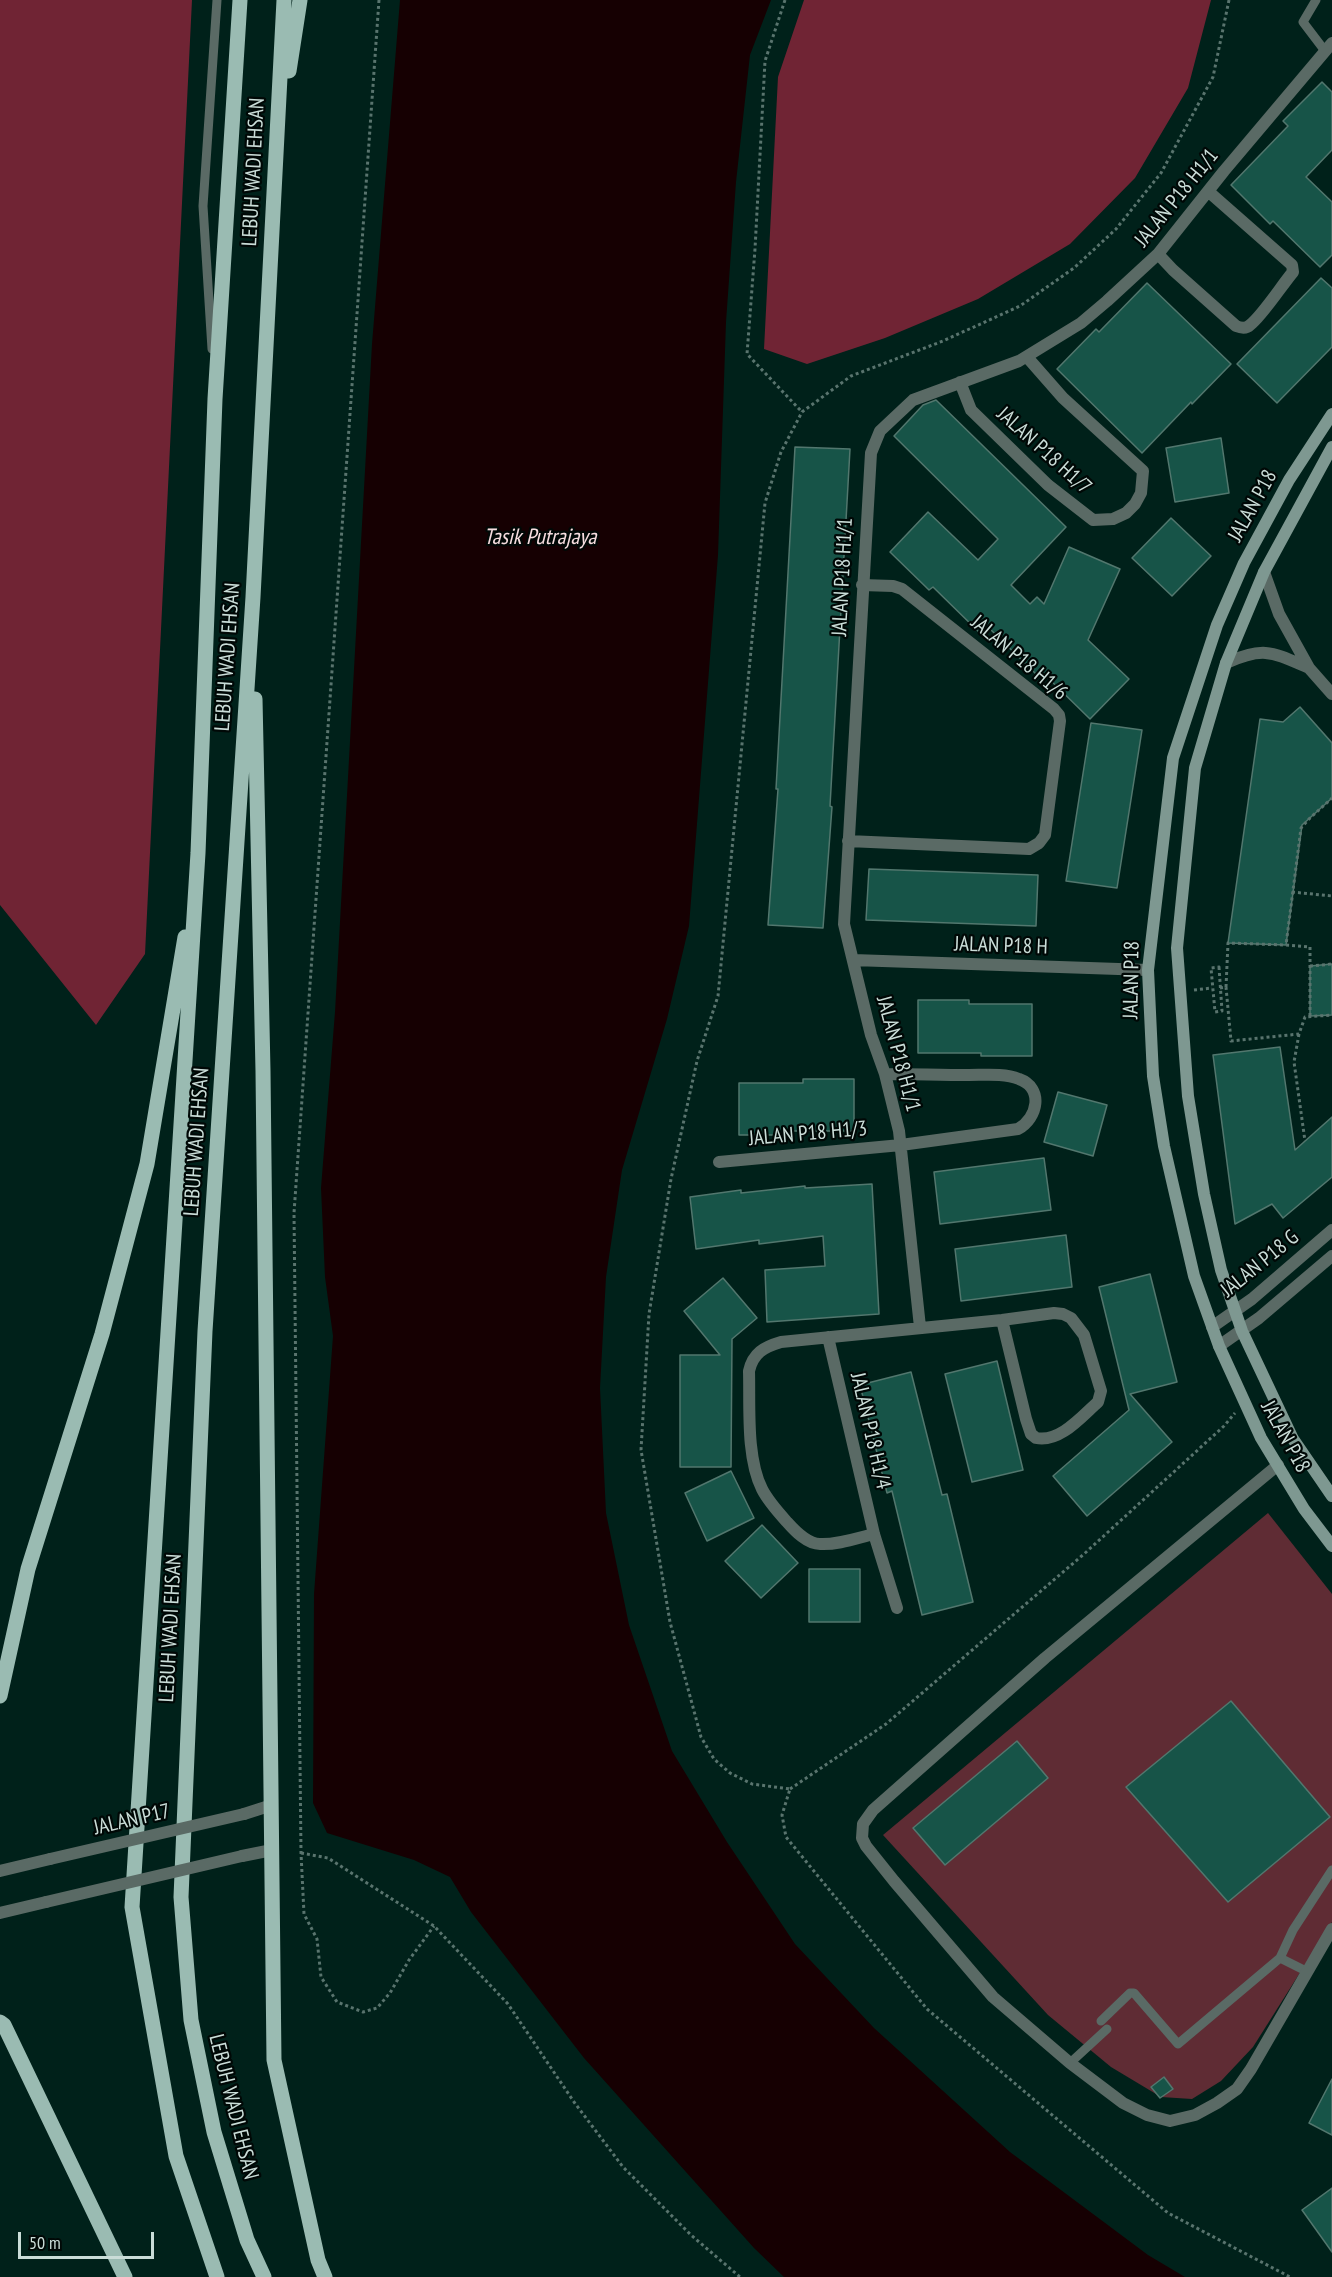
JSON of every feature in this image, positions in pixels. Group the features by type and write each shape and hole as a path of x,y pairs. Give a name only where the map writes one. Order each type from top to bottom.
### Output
{"main road":[{"name":"LEBUH WADI EHSAN","path":"217,2277 176,2156 132,1907 198,852 215,399 240,0"},
{"name":"LEBUH WADI EHSAN","path":"264,2277 247,2240 214,2132 191,2020 181,1897 205,1330 253,597 284,0"},
{"path":"275,153 300,0"},
{"path":"253,597 263,1071 274,2060 318,2260 325,2277"},
{"path":"0,1696 28,1569 102,1334 147,1164 198,852"},
{"path":"0,2022 4,2025 125,2277"}],"street":[{"name":"JALAN P18 H1/1","path":"920,1327 901,1145 885,1074 871,1035 844,924 869,462 880,431 913,400 1019,361 1081,323 1158,254 1224,171 1330,50"},
{"path":"1158,254 1236,326 1249,327 1293,272 1292,265 1209,192"},
{"name":"JALAN P18 H1/7","path":"960,382 971,410 1048,485 1093,520 1113,519 1126,513 1141,493 1143,471 1063,398 1027,357"},
{"name":"JALAN P18","path":"1332,414 1289,480 1244,563 1217,626 1173,758 1148,970 1153,1076 1164,1146 1194,1276 1219,1346 1261,1438 1304,1509 1332,1546"},
{"name":"JALAN P18","path":"1332,447 1264,572 1226,663 1195,768 1177,948 1188,1095 1221,1270 1233,1311 1293,1438 1332,1496"},
{"path":"1264,572 1279,614 1309,668 1332,694"},
{"name":"JALAN P18 H1/6","path":"848,841 1029,849 1039,843 1045,835 1060,721 1054,709 902,589 893,586 862,585"},
{"path":"1226,663 1262,651 1278,654 1309,668"},
{"name":"JALAN P18 H","path":"853,960 1148,970"},
{"name":"JALAN P18 H1/3","path":"719,1162 901,1145 1018,1128 1026,1125 1035,1111 1035,1094 1024,1081 997,1075 885,1074"},
{"name":"JALAN P18 G","path":"1212,1327 1252,1299 1332,1230"},
{"name":"JALAN P18 G","path":"1219,1346 1242,1331 1332,1256"},
{"path":"874,1534 820,1544 805,1538 776,1509 762,1488 753,1455 748,1371 751,1360 771,1345 920,1327 1002,1320 1054,1312 1063,1314 1071,1318 1084,1335 1101,1397 1059,1435 1044,1440 1031,1434 1002,1320"},
{"name":"JALAN P18 H1/4","path":"828,1337 874,1534 897,1608"},
{"path":"1278,1465 1038,1664 873,1810 863,1824 862,1838 866,1846 993,1997 1070,2063 1123,2103 1147,2115 1170,2121 1195,2115 1237,2089 1251,2069 1332,1929"},
{"name":"JALAN P17","path":"0,1871 272,1805"},
{"path":"0,1913 272,1850"}],"lane":[{"path":"215,399 203,206 217,0"},
{"path":"1316,0 1303,22 1330,50"},
{"path":"1070,2063 1130,1993 1134,1993 1178,2044 1280,1958 1293,1930 1332,1870"},
{"path":"1280,1958 1306,1971"}],"path":[{"path":"379,0 294,1213 301,1853 304,1914 317,1940 321,1977 337,2002 363,2012 377,2008 390,1993 409,1960 434,1926"},
{"path":"785,0 765,61 747,354 802,412"},
{"path":"790,1789 752,1784 730,1773 714,1759 701,1737 670,1623 641,1450 649,1314 671,1179 697,1060 718,996 765,503 782,452 802,412 851,376 944,341 1020,306 1074,268 1116,229 1161,173 1213,77 1229,0"},
{"path":"1286,945 1301,828 1332,798"},
{"path":"1292,892 1332,896"},
{"path":"1299,1034 1231,1041 1226,987 1228,943 1310,947 1310,1016"},
{"path":"1310,966 1332,964"},
{"path":"1219,967 1220,988 1222,1011 1215,1012 1211,968 1219,967"},
{"path":"1220,988 1226,987"},
{"path":"1305,1141 1294,1062 1299,1034 1305,1017 1332,1016"},
{"path":"1244,1403 1224,1426 1084,1554 886,1724 790,1789 782,1815 786,1837 927,2009 1168,2213 1290,2277"},
{"path":"301,1853 328,1858 434,1926 508,2004 574,2102 623,2167 692,2235 740,2277"}],"shaded area":[{"path":"0,0 192,0 145,954 96,1025 0,905"},
{"path":"804,0 1211,0 1188,88 1135,178 1070,244 978,299 885,338 807,364 764,349 778,77"},
{"path":"1268,1513 1332,1594 1332,1922 1253,2047 1221,2081 1192,2099 1161,2097 1111,2067 1048,2015 883,1835"}],"water":[{"name":"Tasik Putrajaya","path":"400,0 771,0 750,55 736,182 726,322 718,555 689,926 667,1019 622,1170 606,1277 600,1388 606,1513 629,1625 672,1751 727,1842 795,1944 874,2028 1010,2152 1148,2255 1185,2277 784,2277 754,2248 584,2058 471,1912 450,1877 414,1860 327,1833 313,1803 314,1594 333,1336 325,1277 321,1188 335,1012 372,344"}],"building":[{"path":"1322,82 1332,92 1332,150 1306,177 1332,202 1332,255 1320,267 1273,221 1270,224 1231,185 1288,126 1283,121"},
{"path":"1321,278 1332,288 1332,347 1277,403 1237,364"},
{"path":"1147,283 1231,364 1142,453 1057,369 1096,329 1099,332"},
{"path":"936,400 1066,527 1011,585 1030,604 1037,597 1044,604 1069,547 1120,569 1088,640 1129,679 1090,719 1042,672 1038,676 989,628 982,635 933,587 929,590 890,552 928,512 978,560 998,539 894,436 923,405"},
{"path":"1221,438 1229,493 1175,502 1166,448"},
{"path":"795,447 850,449 830,806 832,807 823,928 768,925 778,789 776,789"},
{"path":"1171,518 1211,556 1172,596 1132,558"},
{"path":"1300,707 1332,743 1332,798 1302,825 1286,945 1228,943 1260,719 1283,722"},
{"path":"1091,723 1142,730 1117,888 1066,881"},
{"path":"869,869 1038,875 1036,926 866,920"},
{"path":"1332,964 1332,1015 1310,1016 1310,966"},
{"path":"918,1000 969,1000 969,1004 1032,1004 1032,1056 918,1053"},
{"path":"1280,1047 1295,1150 1332,1117 1332,1177 1283,1218 1272,1204 1235,1224 1213,1055"},
{"path":"803,1079 854,1079 854,1131 790,1131 790,1135 739,1135 739,1083 803,1083"},
{"path":"1058,1092 1107,1105 1093,1156 1044,1142"},
{"path":"1044,1158 1051,1210 940,1224 934,1172"},
{"path":"872,1184 879,1314 767,1322 765,1270 825,1266 823,1236 759,1244 759,1240 696,1249 690,1197 741,1190 741,1193 805,1186 805,1188"},
{"path":"1066,1235 1072,1287 961,1301 955,1249"},
{"path":"1150,1274 1177,1382 1130,1394 1172,1442 1087,1516 1053,1476 1129,1410 1099,1287"},
{"path":"723,1278 757,1318 732,1339 731,1467 680,1467 680,1355 720,1355 684,1311"},
{"path":"997,1361 1023,1470 972,1482 945,1374"},
{"path":"911,1372 942,1495 947,1494 973,1602 922,1615 892,1491 887,1493 860,1385"},
{"path":"731,1471 754,1518 707,1541 685,1493"},
{"path":"762,1525 798,1563 761,1598 725,1561"},
{"path":"809,1569 860,1569 860,1622 809,1622"},
{"path":"1231,1701 1330,1817 1228,1902 1126,1787"},
{"path":"1017,1741 1048,1778 945,1865 913,1828"},
{"path":"1164,2077 1173,2089 1160,2098 1151,2087"},
{"path":"1332,2079 1332,2135 1309,2123"},
{"path":"1332,2188 1332,2252 1302,2210"}]}
